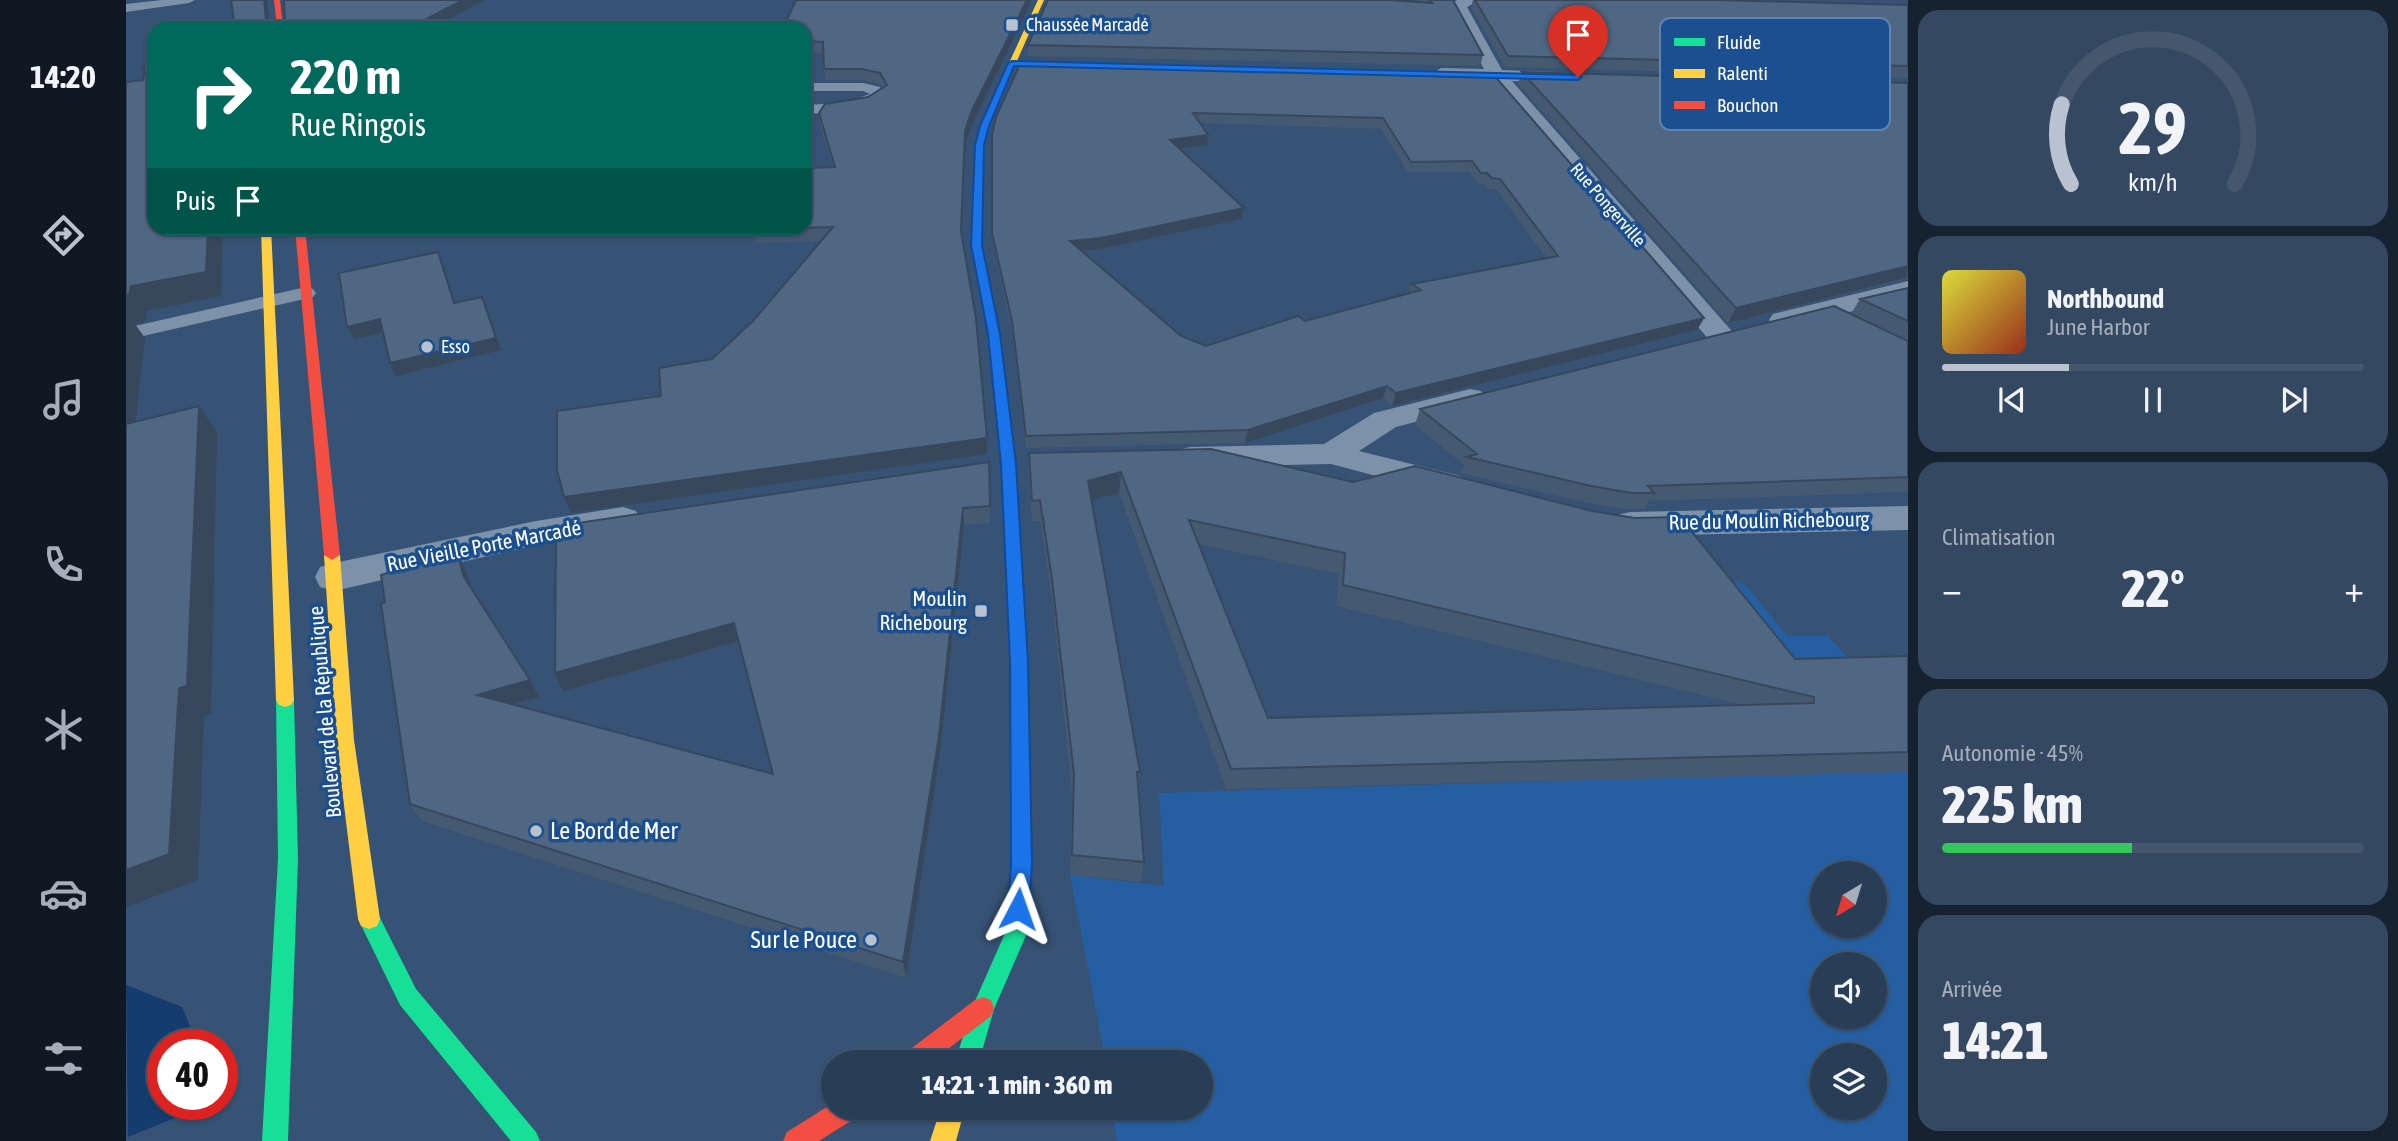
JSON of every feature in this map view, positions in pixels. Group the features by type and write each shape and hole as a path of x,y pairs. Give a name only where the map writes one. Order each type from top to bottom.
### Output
{"main road":[{"path":"277,0 279,21"},
{"path":"971,1050 983,1008 1017,931 1021,864 1019,661 994,334 977,245 979,145 984,126 1041,0"},
{"name":"Boulevard de la République","path":"266,235 282,586 288,859 275,1141"},
{"name":"Boulevard de la République","path":"301,235 334,577 345,740 367,915 408,998 527,1141"},
{"path":"928,1050 983,1008"},
{"path":"796,1141 829,1120"},
{"path":"943,1141 949,1120"}],"street":[{"name":"Rue Pongerville","path":"1472,0 1458,5 1496,75 1730,333 1835,316 1908,289"},
{"path":"1012,63 1039,64"},
{"path":"1427,73 1592,78"},
{"path":"1331,454 1385,420 1498,391"},
{"path":"1155,458 1331,454 1476,491"},
{"name":"Rue Vieille Porte Marcadé","path":"334,577 536,533 657,514"},
{"name":"Rue du Moulin Richebourg","path":"1595,520 1623,524 1908,518"}],"lane":[{"path":"126,8 189,0"},
{"path":"812,88 863,87 875,90 878,96 869,102 827,110 812,109"},
{"path":"126,334 306,293"}],"shaded area":[{"path":"1688,565 1747,586 1787,636 1828,636 1908,724 1908,1141 1117,1141 1114,1120 1213,1120 1213,1050 1104,1050 1070,875 1164,886 1159,793 1849,772"}],"building":[{"path":"231,0 264,0 266,20 285,20 284,0 463,0 422,21 234,21"},
{"path":"796,0 1027,0 971,112 965,132 961,231 976,319 987,438 564,497 557,470 557,411 661,396 659,368 712,359 753,321 833,227 812,228 812,168 835,167 819,113 825,104 868,97 887,85 880,73 862,69 824,69 823,42 812,41 812,21 786,21"},
{"path":"1048,0 1390,0 1432,3 1429,0 1453,0 1483,55 1028,45"},
{"path":"1475,0 1718,0 1908,5 1908,66 1890,66 1890,18 1660,18 1660,60 1508,56"},
{"path":"1021,62 1493,74 1704,318 1396,393 1387,386 1248,430 1026,436 1012,321 992,233 992,135 996,117","holes":["1193,113 1383,118 1411,162 1472,161 1481,173 1500,179 1558,256 1412,284 1421,290 1305,321 1298,316 1206,346 1181,336 1070,241 1101,238 1244,208 1170,140 1208,135"]},
{"path":"147,67 147,235 208,235 206,272 131,286 129,295 126,296 126,82 143,80 143,68"},
{"path":"1522,72 1660,76 1660,130 1890,130 1890,82 1908,83 1908,266 1736,308"},
{"path":"438,252 454,303 482,297 496,338 390,363 380,319 347,327 339,273"},
{"path":"1908,288 1908,321 1860,299"},
{"path":"1834,306 1908,341 1908,477 1648,486 1654,493 1632,493 1467,457 1477,454 1420,409"},
{"path":"199,406 187,686 179,688 169,854 126,870 126,424"},
{"path":"1211,449 1353,482 1415,466 1592,511 1635,518 1680,517 1795,659 1908,656 1908,752 1231,769 1121,472 1088,481 1140,772 1137,772 1144,862 1072,855 1074,774 1052,579 1040,500 1032,501 1029,453","holes":["1189,520 1345,553 1343,585 1814,697 1814,703 1268,718"]},
{"path":"989,462 990,506 963,508 939,736 903,962 410,804 381,604 385,602 381,575 457,552 464,577 530,680 477,695 773,774 734,623 555,673 556,533 573,530 571,524"}],"traffic: fast":[{"path":"971,1050 983,1008 1017,931 1021,865 1019,661 1013,547"},
{"path":"275,1141 288,859 285,700"},
{"path":"369,919 408,997 527,1141"}],"traffic: slow":[{"path":"1013,547 1008,464 994,334 977,245 979,145 984,126 1041,0"},
{"path":"266,235 285,700"},
{"path":"332,555 345,740 369,919"},
{"path":"943,1141 949,1120"}],"traffic: jam":[{"path":"277,0 279,21"},
{"path":"301,235 332,555"},
{"path":"928,1050 983,1008"},
{"path":"796,1141 829,1120"}],"place":[{"name":"Chaussée Marcadé","path":"1012,25"},
{"name":"Esso","path":"427,347"},
{"name":"Moulin Richebourg","path":"981,611"},
{"name":"Le Bord de Mer","path":"536,831"},
{"name":"Sur le Pouce","path":"871,940"}],"route":[{"path":"1018,909 1021,864 1019,661 1009,464 994,334 977,245 979,145 984,126 1012,63 1578,77"}]}
